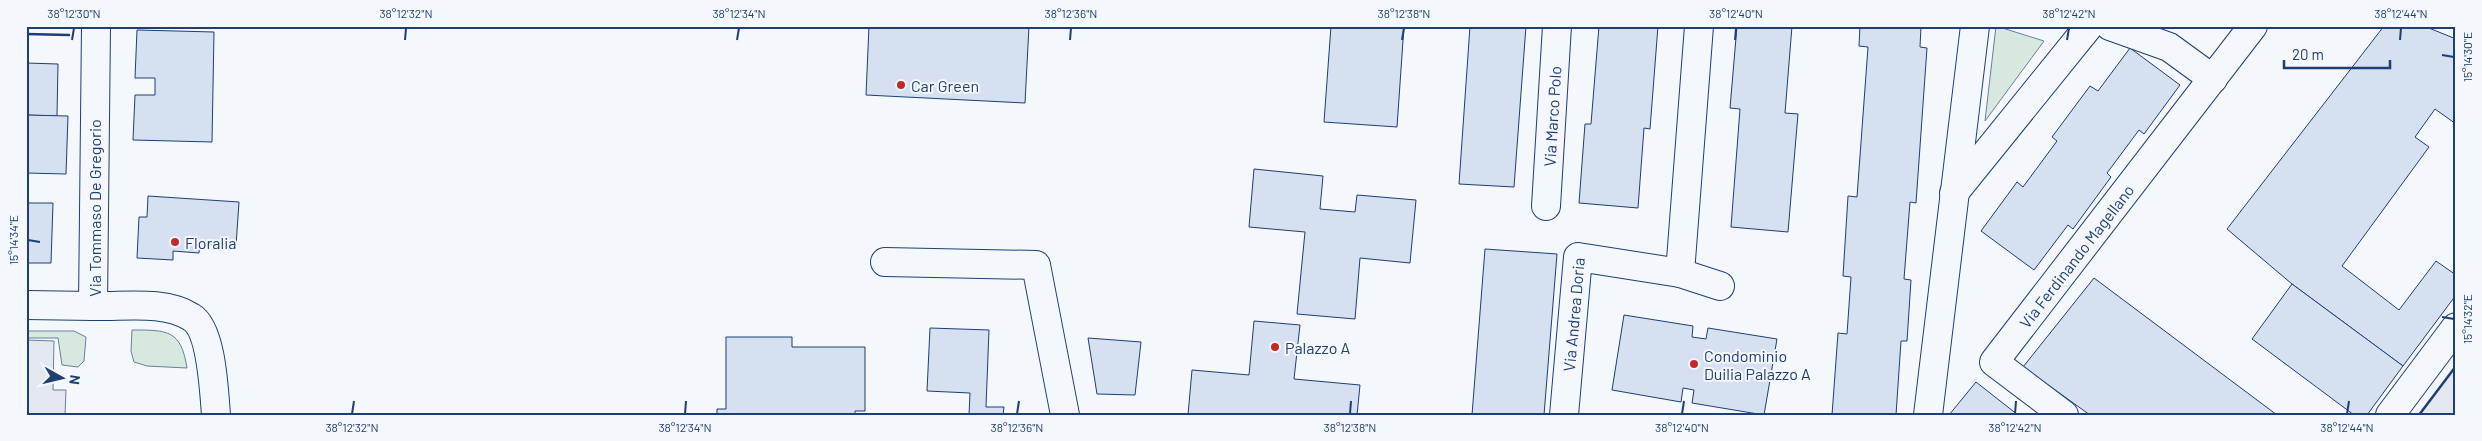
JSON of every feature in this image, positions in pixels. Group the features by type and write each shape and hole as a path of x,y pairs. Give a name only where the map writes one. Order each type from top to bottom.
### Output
{"street":[{"name":"Via Tommaso De Gregorio","path":"96,26 93,306 165,307 193,317 204,334 211,361 216,415"},
{"name":"Via Marco Polo","path":"1546,206 1557,26"},
{"path":"1680,273 1699,26"},
{"path":"1928,415 1975,26"},
{"path":"1954,193 2089,26"},
{"path":"2110,26 2169,47 2213,79"},
{"name":"Via Ferdinando Magellano","path":"2064,415 1994,362 2253,26"},
{"name":"Via Andrea Doria","path":"1564,415 1578,257 1680,273 1720,286"},
{"path":"885,262 1036,266 1065,415"},
{"path":"26,305 93,306"},
{"path":"2390,415 2456,327"}],"shaded area":[{"path":"1996,26 2044,41 1985,121"},
{"path":"132,330 164,332 171,335 181,346 187,368 147,366 134,362 131,351"},
{"path":"26,331 74,331 86,337 84,361 78,367 62,365 58,338 26,338"},
{"path":"26,340 54,341 53,390 66,390 65,415 26,415"},
{"path":"2456,366 2456,415 2419,415"}],"building":[{"path":"869,26 1029,26 1025,103 866,95"},
{"path":"1331,26 1404,26 1397,127 1324,122"},
{"path":"1470,26 1526,26 1514,187 1459,184"},
{"path":"1599,26 1658,26 1650,129 1644,128 1638,208 1579,203 1585,124 1591,124"},
{"path":"1737,26 1792,26 1785,113 1798,114 1788,232 1731,227 1740,109 1730,108"},
{"path":"1860,26 1921,26 1920,47 1927,48 1916,203 1910,202 1904,279 1911,280 1907,341 1901,341 1896,415 1832,415 1838,333 1847,334 1851,277 1843,276 1848,196 1857,197 1868,47 1859,46"},
{"path":"2384,26 2424,26 2456,39 2456,124 2435,109 2415,137 2429,147 2342,266 2399,310 2436,261 2456,275 2456,295 2403,366 2292,284 2227,229"},
{"path":"137,30 214,32 212,142 133,140 135,95 155,95 155,78 135,78"},
{"path":"2130,48 2180,85 2144,134 2139,130 2107,173 2111,177 2073,229 2068,225 2034,270 1981,231 2017,182 2023,187 2057,141 2052,137 2090,86 2098,91"},
{"path":"26,63 58,64 57,116 26,115"},
{"path":"26,115 68,116 66,174 26,173"},
{"path":"1254,169 1323,176 1320,209 1355,212 1357,195 1416,200 1410,263 1360,258 1355,319 1297,314 1305,232 1249,227"},
{"path":"148,196 239,202 236,246 200,243 199,253 173,251 173,260 137,258 139,217 147,217"},
{"path":"26,203 53,203 51,263 26,263"},
{"path":"1485,249 1557,254 1544,415 1472,415"},
{"path":"2094,278 2277,415 2090,415 2023,367"},
{"path":"2292,284 2403,366 2367,415 2354,415 2252,339"},
{"name":"Condominio Duilia Palazzo A","path":"1624,315 1693,326 1692,337 1706,339 1708,328 1777,339 1764,415 1692,403 1694,390 1683,388 1681,402 1612,390"},
{"name":"Palazzo A","path":"1254,321 1300,325 1294,379 1360,385 1357,415 1188,415 1192,370 1249,375"},
{"path":"930,328 989,330 986,407 1004,407 1003,415 969,415 970,393 927,391"},
{"path":"726,337 792,337 792,347 865,347 865,411 855,411 855,415 717,415 717,409 726,409"},
{"path":"1088,338 1141,342 1135,395 1097,394"},
{"path":"1976,382 2018,415 1949,415"}],"wall":[{"path":"26,34 69,35"},
{"path":"2419,415 2456,366"}],"place":[{"name":"Car Green","path":"901,85"},
{"name":"Floralia","path":"175,242"},
{"name":"Palazzo A","path":"1275,347"},
{"name":"Condominio Duilia Palazzo A","path":"1694,364"}]}
